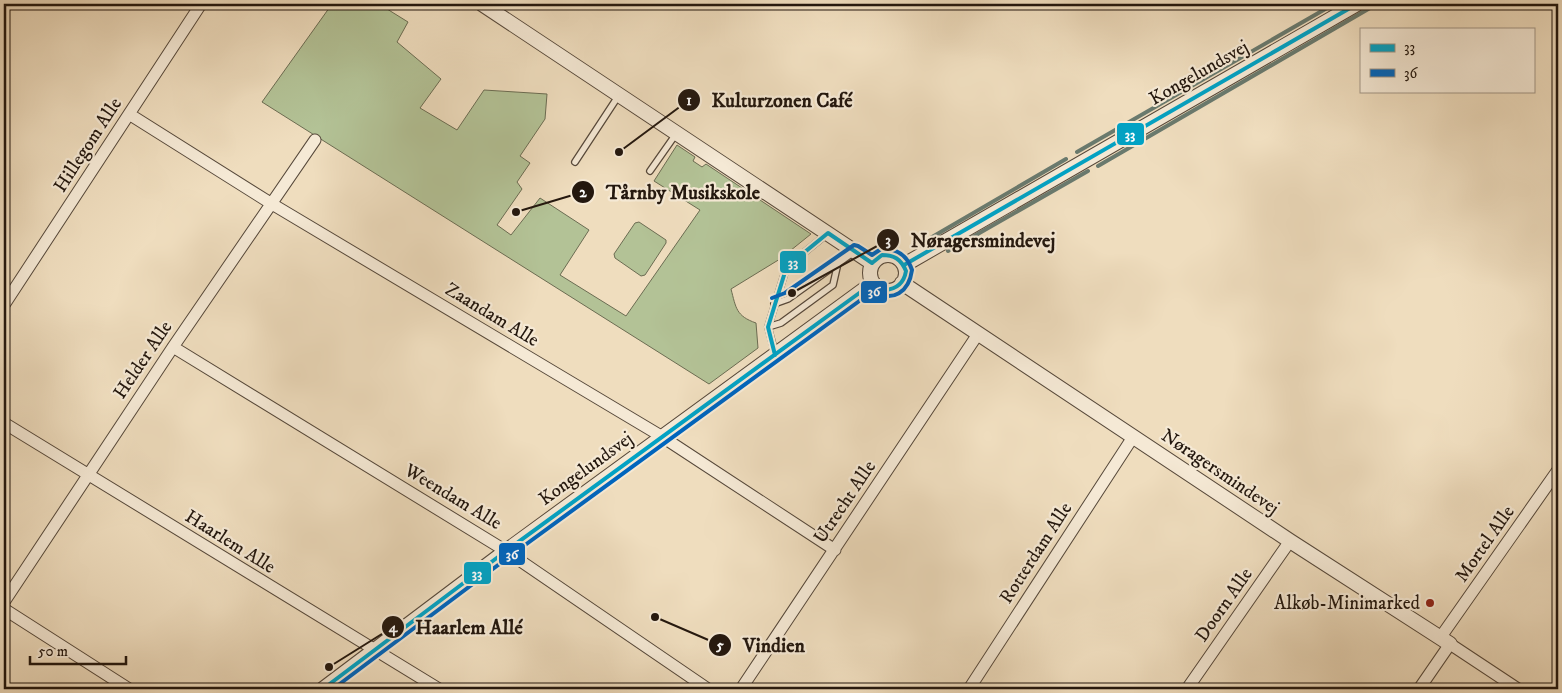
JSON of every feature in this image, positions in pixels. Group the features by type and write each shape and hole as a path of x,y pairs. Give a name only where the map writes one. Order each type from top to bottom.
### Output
{"street":[{"name":"Hillegom Alle","path":"4,305 201,4"},
{"path":"482,4 872,263"},
{"name":"Kongelundsvej","path":"904,265 1358,4"},
{"name":"Zaandam Alle","path":"128,114 272,204 661,436 835,550"},
{"name":"Helder Alle","path":"4,602 173,346 315,140"},
{"path":"889,254 900,260 904,265 906,271 902,283 891,290 885,290 873,283 870,277 872,263 882,255 889,254"},
{"name":"Kongelundsvej","path":"324,689 661,436 873,283"},
{"name":"Nøragersmindevej","path":"902,283 1290,541 1518,689"},
{"name":"Utrecht Alle","path":"741,689 978,334"},
{"name":"Weendam Alle","path":"173,346 506,551 708,689"},
{"name":"Haarlem Alle","path":"4,423 439,689"},
{"name":"Rotterdam Alle","path":"968,689 1133,437"},
{"name":"Mortel Alle","path":"1419,689 1445,641 1558,470"},
{"name":"Doorn Alle","path":"1187,689 1290,541"},
{"path":"4,608 129,689"}],"lane":[{"path":"575,162 619,95"},
{"path":"650,171 676,133"},
{"path":"775,355 768,327 785,272 795,260 828,233"},
{"path":"774,304 788,299 855,251"},
{"path":"768,327 781,323 833,284 838,263"}],"green space":[{"path":"332,4 379,4 408,22 397,42 441,79 420,108 457,130 484,90 547,94 545,119 520,156 530,163 517,182 522,189 497,225 511,235 540,198 589,230 560,275 626,316 700,210 654,181 677,145 695,157 693,161 702,167 706,164 811,234 780,259 731,289 738,311 744,317 756,323 758,348 709,384 262,102"},
{"path":"639,222 666,240 666,243 645,275 641,276 615,258 614,254 635,223"}],"waterway":[{"path":"1077,152 1334,4"},
{"path":"1098,166 1370,8"},
{"path":"927,240 1066,159"},
{"path":"948,251 1088,171"}],"transit line":[{"name":"33","path":"904,265 1357,4"},
{"name":"33","path":"775,355 768,327 785,272 795,260 828,233 872,263"},
{"name":"36","path":"333,689 510,556 873,291 887,296 899,293 907,284 912,270 904,256 897,251 881,249 872,255 854,245 785,293 772,298"},
{"name":"33","path":"323,689 506,551 873,283 885,290 896,287 904,279 906,271 902,263 894,257 882,255 872,263"}],"place":[{"name":"Kulturzonen Café","path":"619,152"},
{"name":"Tårnby Musikskole","path":"516,212"},
{"name":"Nøragersmindevej","path":"792,293"},
{"name":"Alkøb-Minimarked","path":"1430,603"},
{"name":"Vindien","path":"655,617"},
{"name":"Haarlem Allé","path":"329,667"}]}
